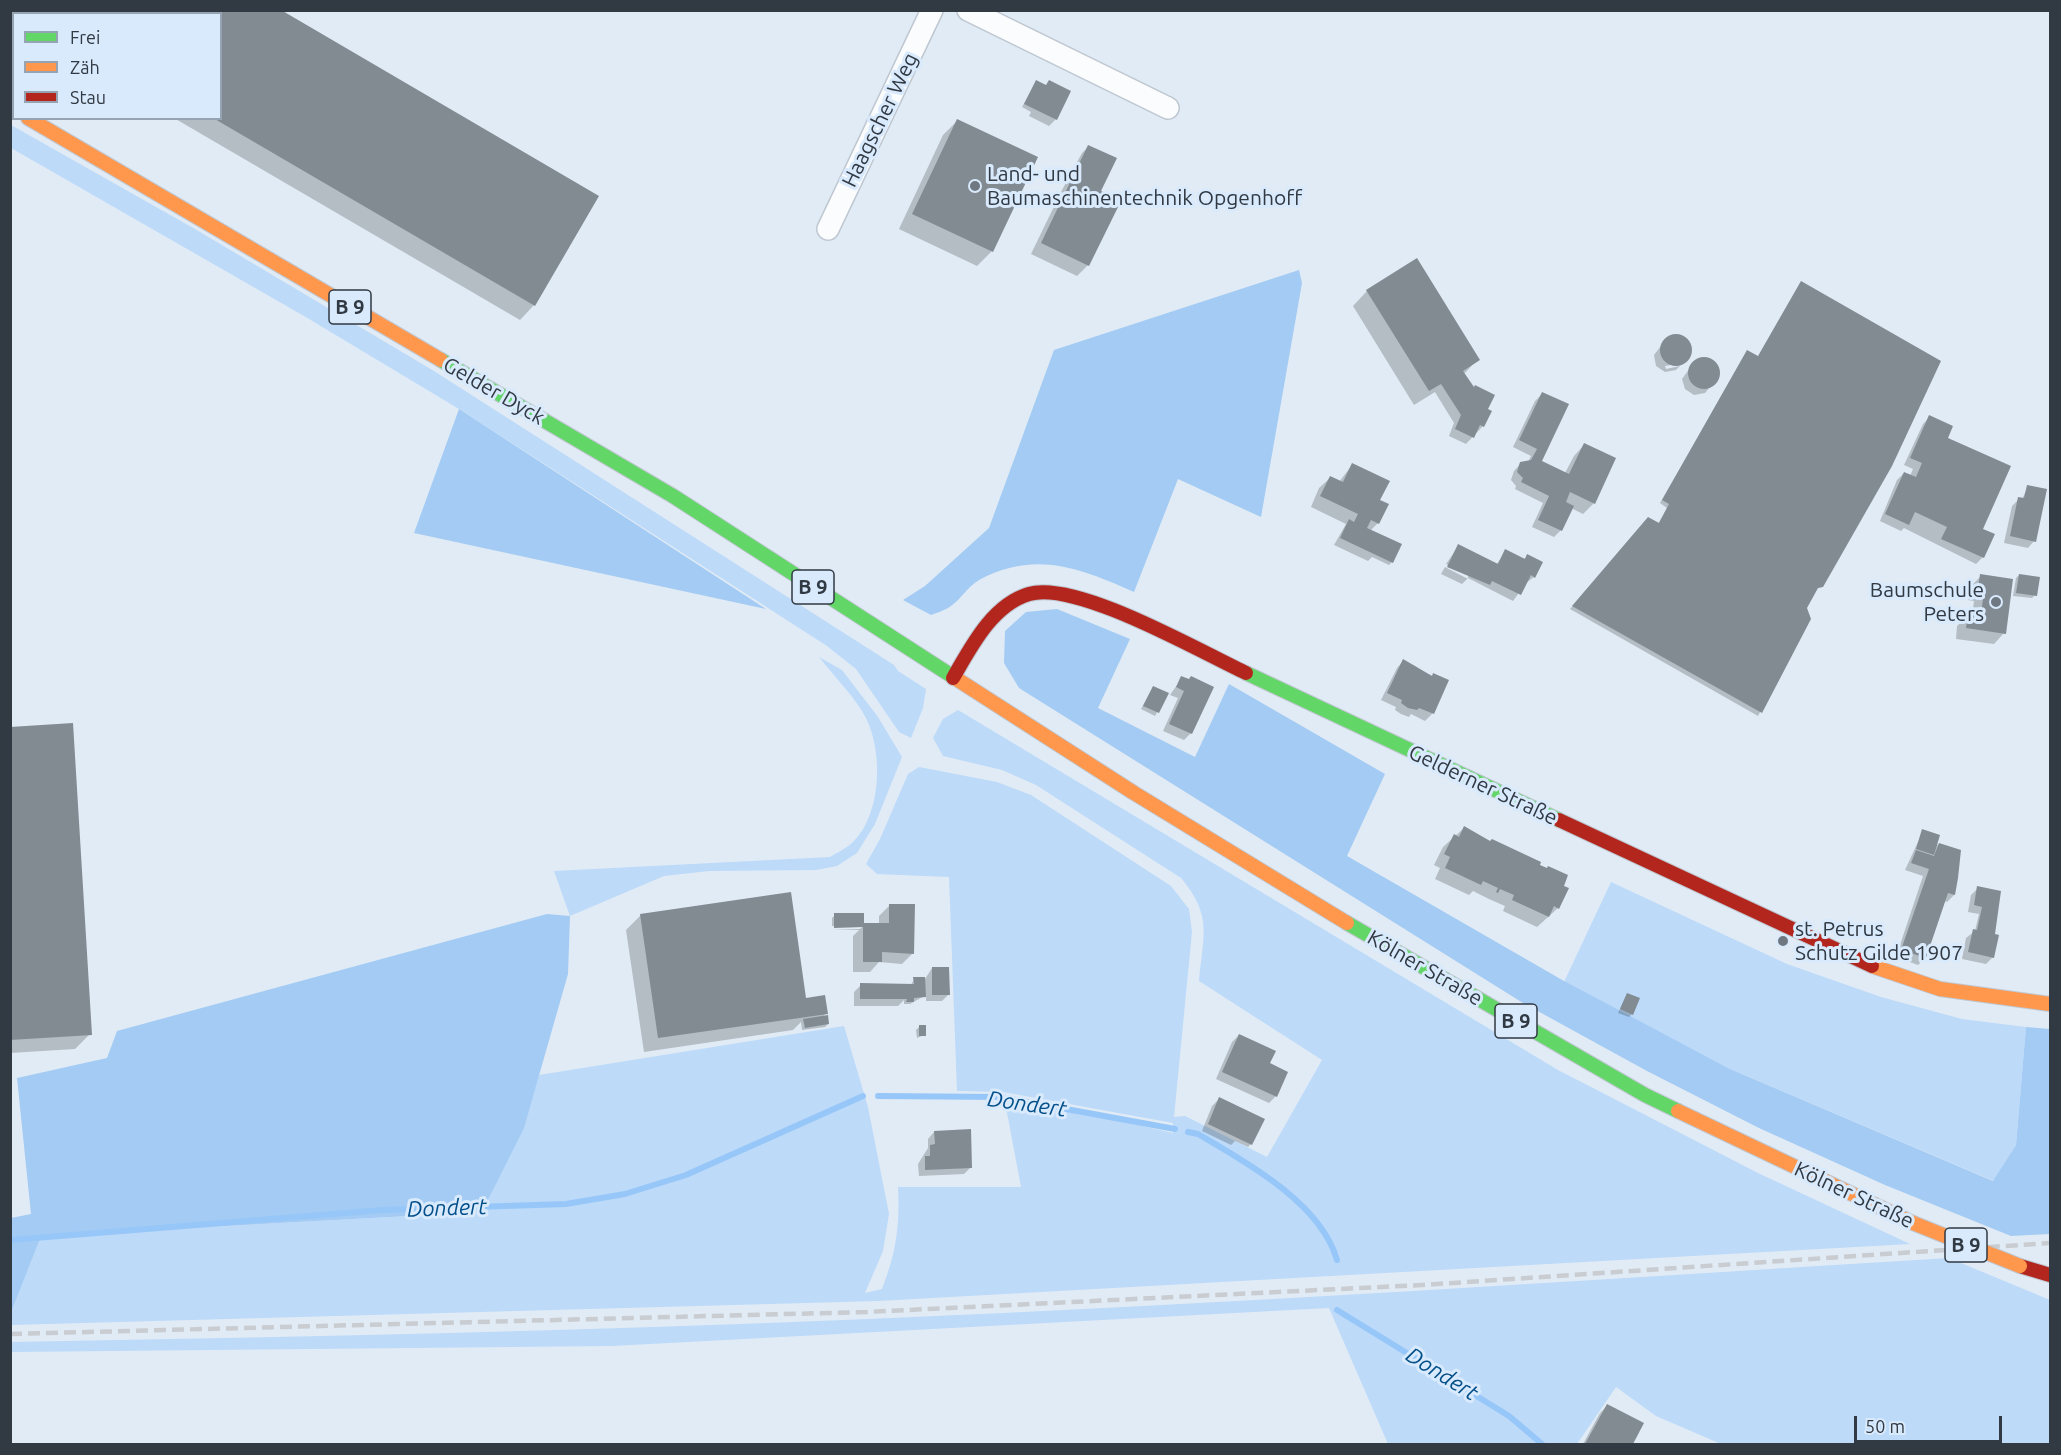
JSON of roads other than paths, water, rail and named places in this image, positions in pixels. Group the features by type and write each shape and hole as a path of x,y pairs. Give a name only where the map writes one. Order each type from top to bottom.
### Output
{"main road":[{"name":"Gelder Dyck","path":"31,120 673,495 952,678"},
{"name":"Gelderner Straße","path":"952,678 986,623 1004,607 1024,596 1045,592 1065,593 1119,613 1855,960 1940,989 2050,1004"},
{"name":"Kölner Straße","path":"952,678 1134,793 1388,947 1635,1089 1913,1223 2020,1266 2050,1275"}],"street":[{"name":"Haagscher Weg","path":"828,229 932,10"},
{"path":"968,10 1168,108"}],"waterway":[{"name":"Dondert","path":"10,1240 383,1210 566,1204 625,1194 686,1175 863,1096"},
{"name":"Dondert","path":"878,1096 1001,1097 1175,1129"},
{"name":"Dondert","path":"1188,1132 1198,1134 1238,1157 1299,1202 1328,1239 1337,1260"},
{"name":"Dondert","path":"1337,1310 1509,1416 1542,1444"}],"railway":[{"path":"10,1334 866,1312 1422,1285 2050,1243"}],"place":[{"name":"Land- und Baumaschinentechnik Opgenhoff","path":"975,186"},
{"name":"Baumschule Peters","path":"1996,602"},
{"name":"st. Petrus Schutz Gilde 1907","path":"1783,941"}]}
